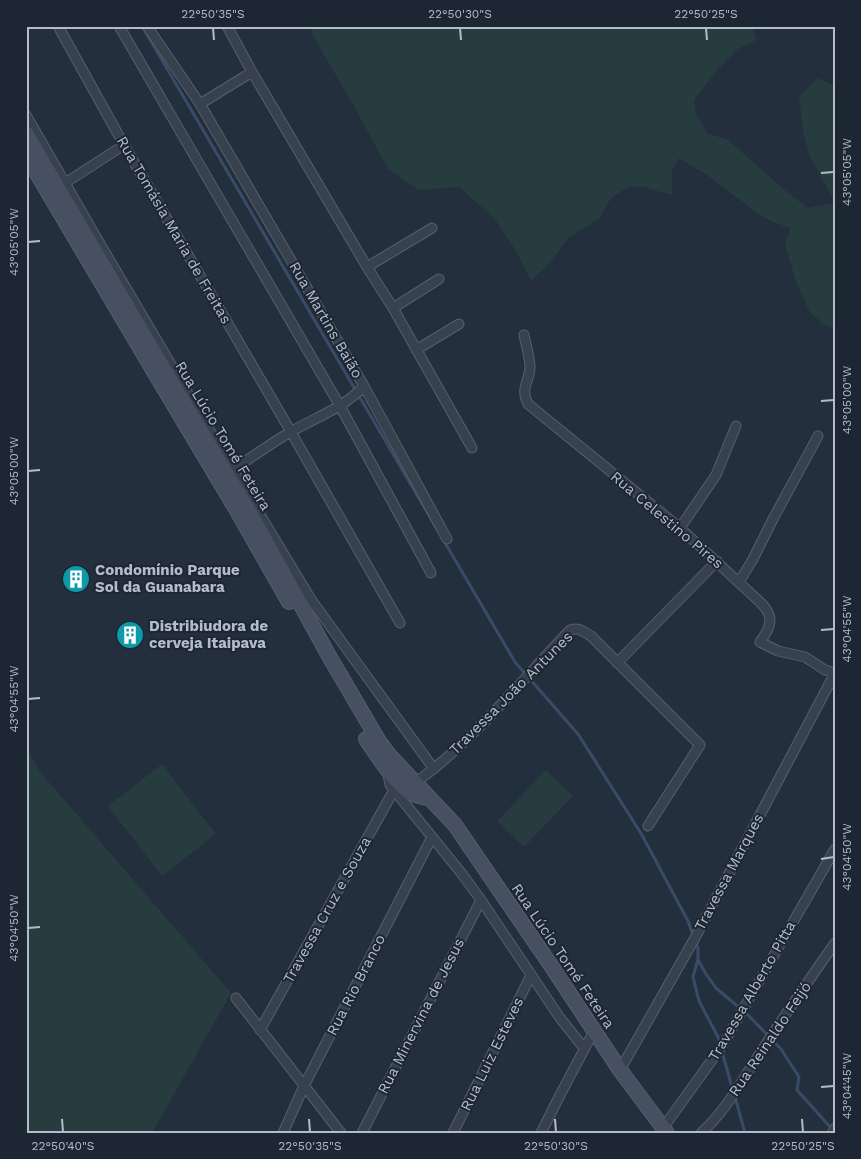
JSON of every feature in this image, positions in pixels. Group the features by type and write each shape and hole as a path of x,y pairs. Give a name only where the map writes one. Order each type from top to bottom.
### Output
{"main road":[{"name":"Rua Lúcio Tomé Feteira","path":"26,133 226,475 252,516 380,743 388,762 405,788 413,794 430,799 455,825 620,1070 665,1130"},
{"name":"Rua Lúcio Tomé Feteira","path":"26,155 57,188"}],"street":[{"name":"Rua Tomásia Maria de Freitas","path":"58,26 124,145 400,623"},
{"path":"118,26 343,404 431,573"},
{"name":"Rua Martins Baião","path":"148,26 200,104 447,539"},
{"path":"227,26 367,268 393,308 472,448"},
{"path":"200,104 252,72"},
{"path":"26,116 57,188 124,145"},
{"path":"367,268 432,228"},
{"path":"393,308 439,279"},
{"path":"416,350 459,324"},
{"name":"Rua Celestino Pires","path":"524,335 530,365 530,373 524,389 524,397 528,404 680,528 768,611 770,624 768,632 760,642 778,651 805,658 825,670 835,672"},
{"path":"361,389 343,404 291,432 226,475 312,601 434,769"},
{"path":"680,528 716,475 736,426"},
{"path":"738,582 753,559 818,436"},
{"path":"617,663 718,562"},
{"name":"Travessa João Antunes","path":"405,788 434,769 486,721 570,630 576,628 591,636 700,745 648,826"},
{"name":"Travessa Marques","path":"620,1070 696,936 835,672"},
{"name":"Rua Lúcio Tomé Feteira","path":"405,788 432,837 481,900 560,1018 584,1048"},
{"name":"Travessa Cruz e Souza","path":"260,1030 405,788"},
{"name":"Rua Rio Branco","path":"283,1133 304,1086 432,837"},
{"name":"Travessa Alberto Pitta","path":"665,1130 722,1046 835,849"},
{"name":"Rua Minervina de Jesus","path":"362,1133 481,900"},
{"name":"Rua Reinaldo Feijó","path":"701,1133 734,1093 763,1047 835,943"},
{"name":"Rua Luiz Esteves","path":"453,1133 531,975"},
{"path":"236,998 341,1133"},
{"path":"541,1133 594,1031"},
{"path":"832,1133 835,1128"}],"green space":[{"path":"310,26 752,26 756,40 738,49 719,68 694,100 696,114 707,133 728,140 808,208 835,203 835,330 823,324 809,311 795,278 785,245 791,228 773,222 756,212 707,175 679,158 672,171 672,195 643,187 630,186 611,198 599,219 569,237 547,266 531,280 516,251 494,218 459,187 419,190 388,169 312,34"},
{"path":"818,78 835,86 835,202 810,157 803,131 799,97"},
{"path":"26,748 41,773 231,993 152,1133 26,1133"},
{"path":"162,764 216,834 162,876 108,806"},
{"path":"546,770 573,796 524,847 497,821"}],"waterway":[{"path":"142,26 437,529"},
{"path":"444,541 515,662 578,734 642,835 688,921 693,935"},
{"path":"695,941 698,948 698,959 693,977 699,1001 718,1037 733,1091"},
{"path":"698,960 716,988 748,1015 781,1049 799,1077 797,1090 832,1129"},
{"path":"735,1097 745,1133"}],"place":[{"name":"Condomínio Parque Sol da Guanabara","path":"76,579"},
{"name":"Distribiudora de cerveja Itaipava","path":"130,635"}]}
